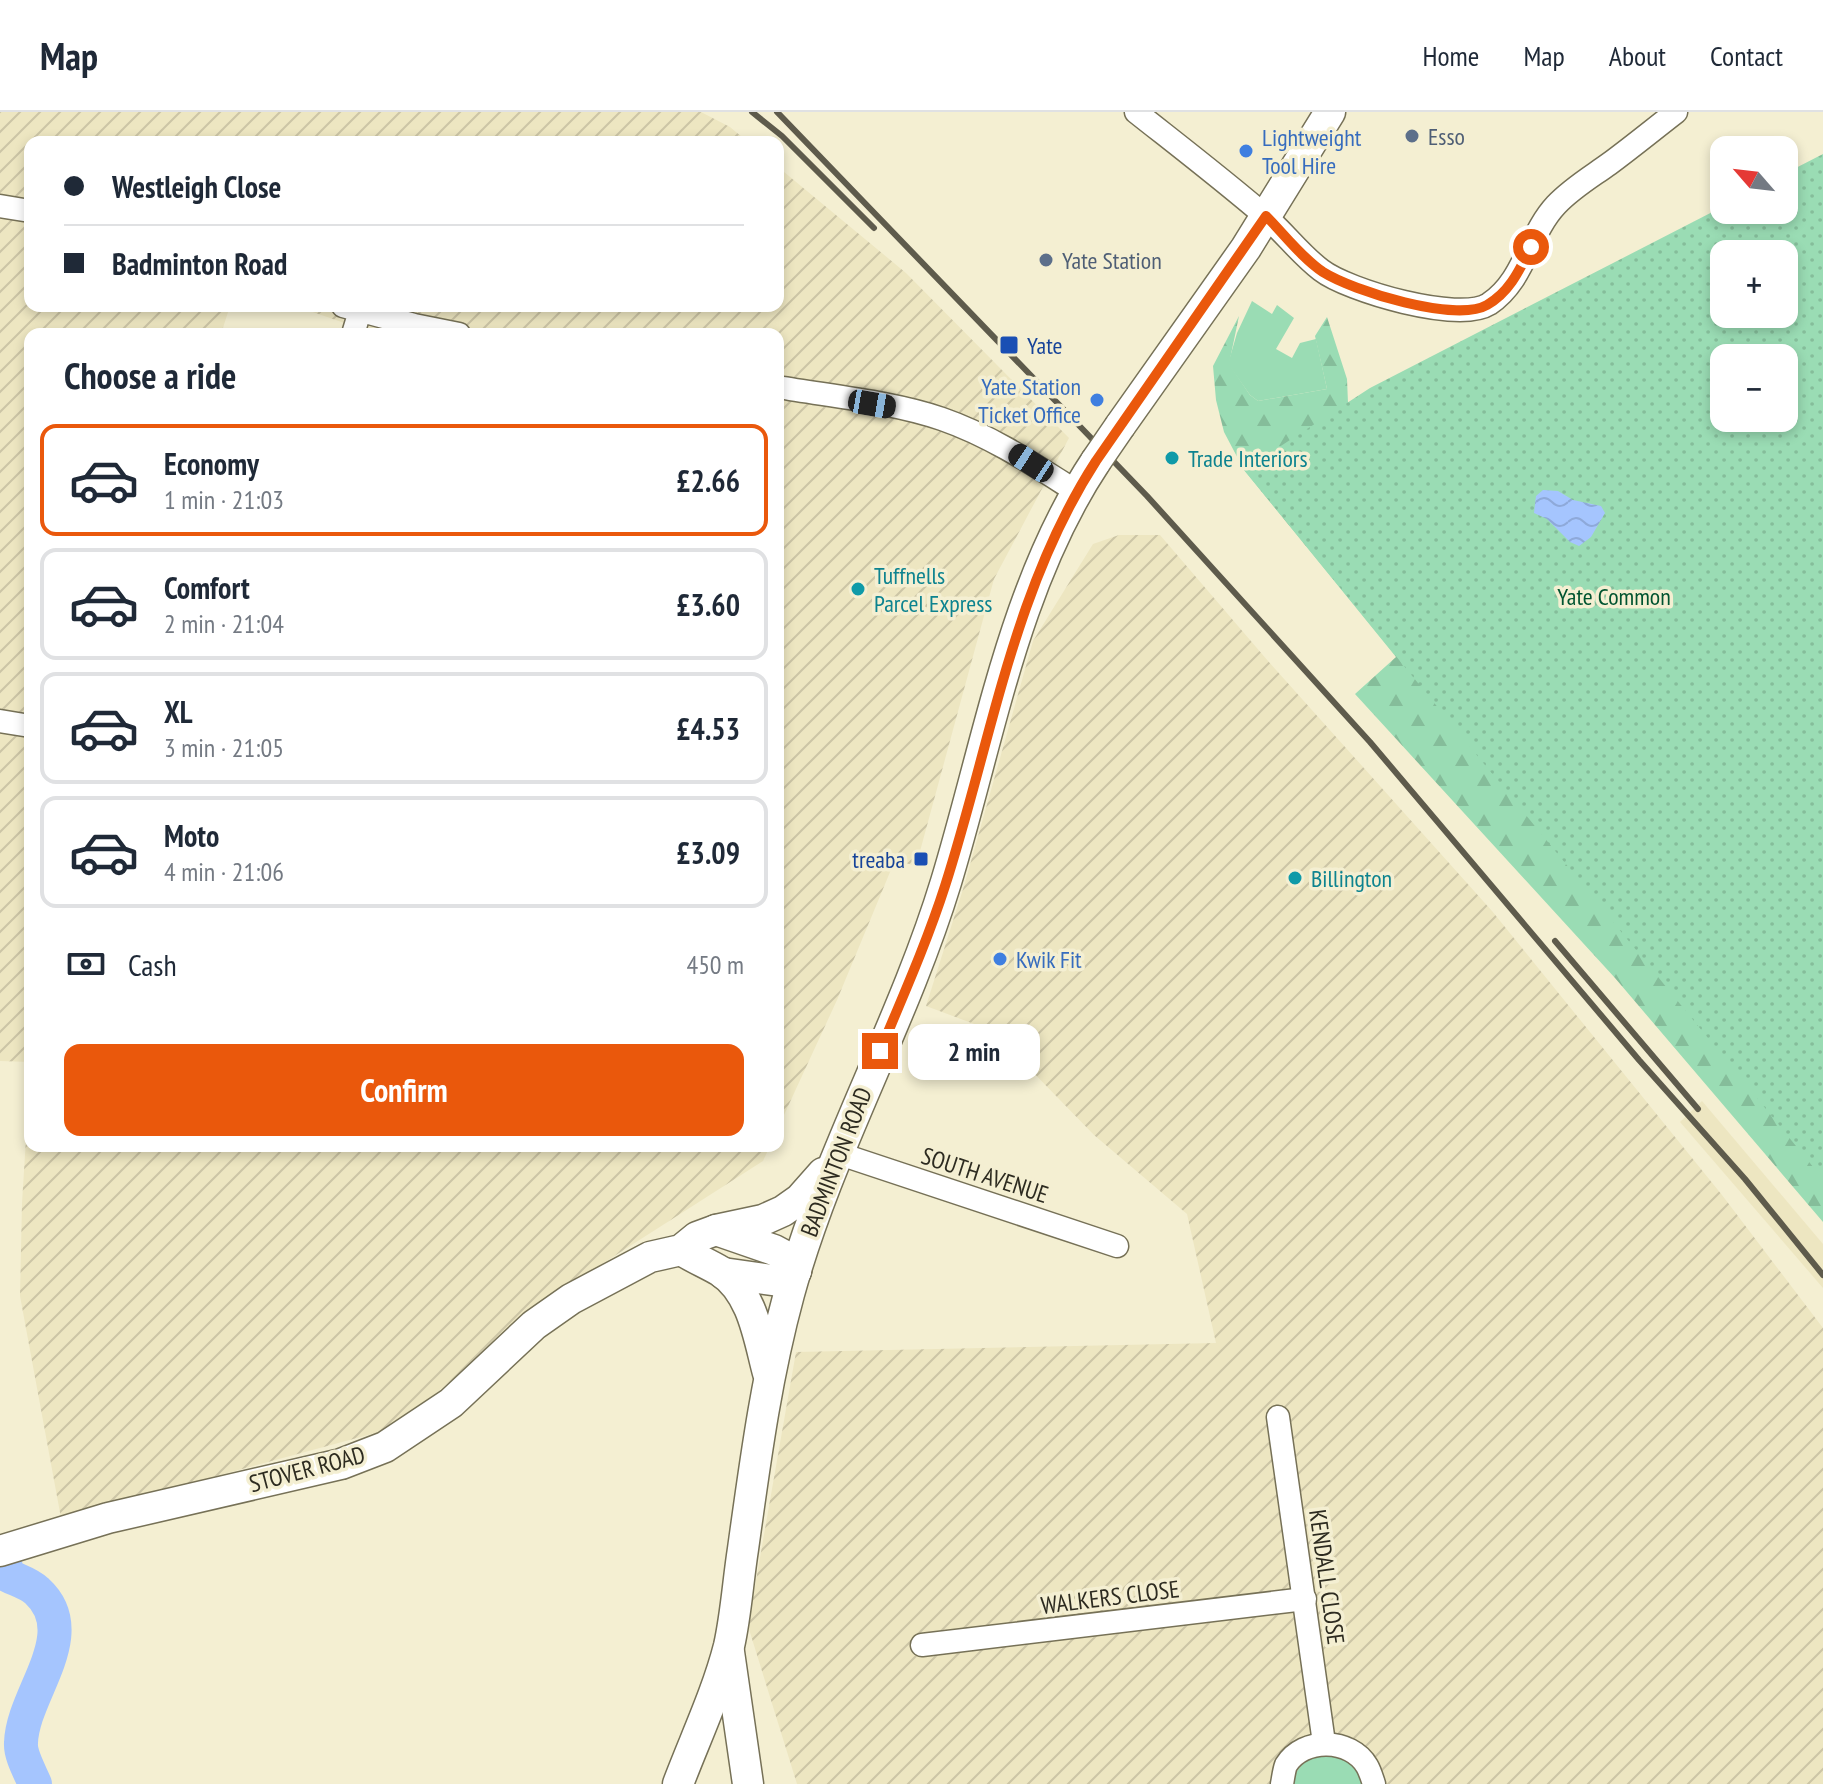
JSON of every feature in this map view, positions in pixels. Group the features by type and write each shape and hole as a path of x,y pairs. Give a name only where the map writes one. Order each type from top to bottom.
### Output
{"main road":[{"name":"BADMINTON ROAD","path":"678,1784 729,1646 768,1375 796,1271 835,1157 916,964 945,886 990,724 1035,583 1087,475 1266,216 1330,112"},
{"name":"STOVER ROAD","path":"9,1548 118,1516 341,1464 385,1447 451,1403 520,1338 571,1299 650,1257 681,1250 697,1237 763,1220 783,1211 800,1199 835,1157"},
{"path":"716,1230 774,1250 787,1257 796,1271 779,1281 723,1273"},
{"path":"681,1250 723,1273 739,1290 753,1317 768,1375"},
{"name":"BADMINTON ROAD","path":"729,1646 748,1784"}],"street":[{"path":"1136,112 1266,216 1322,271 1404,302 1455,311 1474,310 1488,304 1511,285 1555,206 1579,184 1676,112"},
{"path":"0,206 24,210"},
{"path":"364,312 433,328"},
{"path":"784,388 938,418 971,430 1017,454 1087,475"},
{"path":"0,721 24,725"},
{"name":"SOUTH AVENUE","path":"835,1157 1117,1246"},
{"name":"KENDALL CLOSE","path":"1278,1417 1324,1743"},
{"name":"WALKERS CLOSE","path":"922,1645 1305,1599"},
{"path":"1282,1784 1286,1766 1302,1750 1324,1743 1350,1750 1367,1765 1374,1784"}],"shaded area":[{"path":"0,112 701,112 730,127 741,136 24,136 24,312 228,312 223,328 24,328 24,1062 0,1061"},
{"path":"784,172 906,273 1069,438 994,579 916,866 895,860 837,1000 784,1115 784,328 359,328 312,312 784,312"},
{"path":"1119,535 1160,535 1268,661 1492,911 1722,1195 1823,1328 1823,1784 797,1784 748,1626 796,1352 1216,1343 1187,1214 1094,1135 993,1031 926,1006 964,886 1033,641 1093,544"},
{"path":"1702,1101 1823,1244 1823,1288 1680,1122"},
{"path":"25,1152 767,1152 763,1161 544,1301 428,1400 383,1431 61,1518 20,1296"}],"green space":[{"name":"Yate Common","path":"1823,154 1823,1179 1244,470 1370,388 1710,213 1710,224 1798,224 1798,167"},
{"path":"1252,301 1272,314 1277,305 1294,318 1276,349 1292,358 1300,343 1316,339 1327,389 1258,401 1250,395 1228,364 1237,333"},
{"path":"1239,316 1229,364 1250,395 1258,401 1327,389 1315,336 1327,317 1347,379 1348,403 1372,414 1823,1125 1823,1222 1615,978 1355,694 1396,657 1244,470 1224,432 1216,400 1213,366"},
{"path":"1317,1754 1348,1757 1367,1784 1292,1784 1301,1766"}],"water":[{"path":"1543,490 1558,491 1573,500 1601,506 1605,513 1591,537 1579,546 1570,542 1547,519 1534,513 1536,496"}],"waterway":[{"path":"0,1551 9,1576 37,1591 50,1608 54,1626 53,1645 24,1724 21,1743 35,1784"}],"railway":[{"path":"752,112 782,136"},
{"path":"777,112 1147,496 1370,742 1639,1060 1745,1179 1823,1275"},
{"path":"784,138 874,228"},
{"path":"1555,941 1698,1109"}],"place":[{"name":"Esso","path":"1412,136"},
{"name":"Lightweight Tool Hire","path":"1246,151"},
{"name":"Yate Station","path":"1046,260"},
{"name":"Yate","path":"1009,345"},
{"name":"Yate Station Ticket Office","path":"1097,400"},
{"name":"Trade Interiors","path":"1172,458"},
{"name":"Tuffnells Parcel Express","path":"858,589"},
{"name":"treaba","path":"921,859"},
{"name":"Billington","path":"1295,878"},
{"name":"Kwik Fit","path":"1000,959"}],"route":[{"path":"880,1051 945,886 1014,645 1053,542 1096,461 1266,216 1322,271 1337,279 1404,302 1455,311 1474,310 1488,304 1511,285 1531,247"}]}
